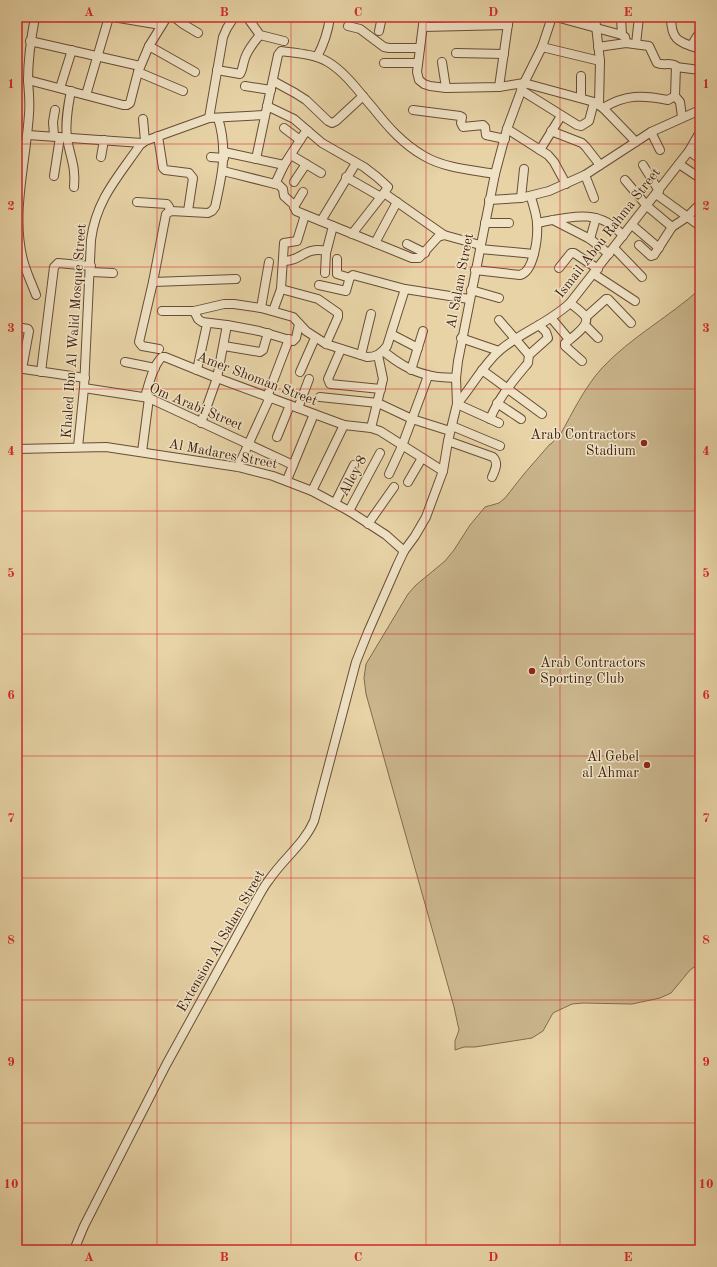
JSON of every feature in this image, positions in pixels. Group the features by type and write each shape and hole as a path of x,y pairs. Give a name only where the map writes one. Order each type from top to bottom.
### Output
{"street":[{"path":"35,17 30,41 28,80 30,109 19,210 23,260 36,295"},
{"path":"86,95 109,17"},
{"path":"113,17 161,25"},
{"path":"28,80 127,105 130,103 139,69 148,46 167,17"},
{"path":"174,17 198,33"},
{"path":"209,118 223,37 234,17"},
{"path":"247,17 260,35 284,41"},
{"path":"317,57 327,36 330,17"},
{"path":"379,31 382,17"},
{"path":"424,17 417,72 419,80 424,84 446,88 522,87 581,98 599,105 636,142"},
{"path":"478,17 478,26"},
{"name":"Al Salam Street","path":"404,551 426,517 443,471 448,441 457,404 456,378 462,338 495,174 507,129 522,87 542,47 552,17"},
{"path":"556,17 622,35"},
{"path":"522,87 560,116 577,125 586,124 599,105 600,61 595,17"},
{"path":"621,17 622,35 625,37 626,43"},
{"path":"636,44 639,17"},
{"path":"671,17 671,28 673,35 680,41 700,48"},
{"path":"422,27 478,26 509,21 499,87"},
{"path":"348,26 360,29 384,47 420,48"},
{"path":"691,46 700,32"},
{"path":"218,70 240,74 242,72 245,57 250,47 260,35"},
{"path":"30,41 98,56 139,69 183,91"},
{"path":"598,47 626,43 649,46 657,63 674,64 676,68 675,96 680,102 682,117"},
{"path":"148,46 196,72"},
{"path":"542,47 600,61"},
{"path":"60,88 72,50"},
{"path":"256,159 272,81 279,53 281,51 317,57 341,72 392,131 413,149 425,156 438,163 495,174"},
{"path":"456,53 504,54"},
{"path":"442,62 446,88"},
{"path":"384,63 418,63"},
{"path":"676,68 700,70"},
{"path":"581,76 581,98"},
{"path":"272,81 295,92 332,123 363,96"},
{"path":"245,86 270,90"},
{"path":"54,176 60,137 68,114 71,91"},
{"path":"599,105 629,97 647,96 668,100 675,96"},
{"path":"267,106 294,119 322,143 364,167 388,187 352,234"},
{"path":"55,110 53,122 74,166 74,187"},
{"path":"413,110 460,116 462,117 461,125 464,127 483,125 485,127 486,135 504,139"},
{"path":"490,200 531,197 566,184 585,175 651,132 700,110"},
{"path":"28,135 144,142 209,118 265,116"},
{"path":"540,150 560,116"},
{"path":"218,118 222,131 224,155 223,170 215,207 208,213 170,211 166,214 153,282 236,279"},
{"path":"143,119 144,142"},
{"path":"572,139 577,125"},
{"path":"284,128 300,140"},
{"path":"507,129 548,155 554,162 566,184"},
{"path":"275,184 290,155 308,131"},
{"path":"552,131 572,139 586,147 600,164"},
{"path":"651,132 660,150"},
{"name":"Ismail Abou Rahma Street","path":"457,404 482,370 499,351 539,325 552,319 570,303 689,151 700,132"},
{"path":"158,136 163,168 165,170 189,174 193,178 188,212"},
{"path":"101,157 104,140"},
{"name":"Khaled Ibn Al Walid Mosque Street","path":"78,447 85,378 93,229 99,207 111,187 144,142"},
{"path":"689,151 700,159"},
{"path":"211,157 224,155 256,159 284,165"},
{"path":"290,155 321,173"},
{"path":"321,221 346,177 356,163"},
{"path":"294,182 306,164"},
{"path":"643,164 657,192 700,226"},
{"path":"679,164 700,178"},
{"path":"521,198 524,169"},
{"path":"223,170 281,186 284,196 291,201 296,210 305,215 412,258 419,258 438,238 444,235"},
{"path":"585,175 594,198"},
{"path":"346,177 397,202 444,235 480,247 534,254"},
{"path":"625,180 647,206 672,227"},
{"path":"294,207 303,192"},
{"path":"475,270 520,275 526,271 534,254 537,239 537,223 531,197"},
{"path":"137,202 167,204 170,211"},
{"path":"375,243 397,202"},
{"path":"639,245 650,256 654,255 672,227 687,217 700,204"},
{"path":"273,311 281,289 284,243 297,241 305,215"},
{"path":"537,223 574,217 596,218 607,221 616,227 623,236"},
{"path":"590,239 596,218"},
{"path":"552,220 611,251 642,277"},
{"path":"485,223 509,223"},
{"path":"632,225 659,248"},
{"path":"325,273 326,251 333,226"},
{"path":"407,244 425,253"},
{"path":"283,262 291,261 312,250 317,249 326,251"},
{"path":"559,268 571,253 574,253 635,301"},
{"path":"338,259 337,274 350,278"},
{"path":"261,308 269,262"},
{"path":"41,372 54,267 58,263 112,273"},
{"path":"319,285 346,291 350,277 353,275 405,289 469,299"},
{"name":"Amer Shoman Street","path":"153,282 138,342 142,346 217,378 344,425 371,428"},
{"path":"281,289 318,299 338,313 338,317 326,344"},
{"path":"162,311 194,311 224,304 261,308 293,318 306,331 326,344 361,355 373,357 381,353 387,346 405,289"},
{"path":"471,290 499,298"},
{"path":"582,361 565,346 565,343 606,299 631,323"},
{"path":"570,303 598,338"},
{"path":"194,311 198,319 207,324 227,325 268,333 293,341 295,340 299,324"},
{"path":"361,355 371,314"},
{"path":"552,319 568,338 568,341"},
{"path":"499,320 529,355"},
{"path":"197,370 207,324"},
{"path":"202,423 217,378 227,325"},
{"path":"490,419 507,388 528,363 529,355 548,338 546,332 539,325"},
{"path":"17,327 28,329 29,331 20,369 85,378"},
{"path":"411,370 423,331"},
{"path":"224,346 260,352 263,350 268,333"},
{"path":"390,334 418,348"},
{"path":"300,372 315,338"},
{"path":"462,338 499,351"},
{"path":"238,467 268,397 288,339"},
{"path":"341,349 328,379 330,384 381,389"},
{"path":"142,452 149,398 146,393 160,353"},
{"path":"381,353 402,366 428,376 456,378"},
{"path":"381,353 383,379 371,428 380,431 443,471"},
{"path":"125,362 155,368"},
{"path":"482,370 542,414"},
{"path":"389,474 402,446 428,376"},
{"path":"277,437 309,379"},
{"name":"Om Arabi Street","path":"84,388 149,398 293,465"},
{"path":"320,397 378,402 412,419 451,429 500,446"},
{"path":"457,404 499,423"},
{"path":"497,404 521,419"},
{"path":"287,480 314,414"},
{"path":"312,491 344,425"},
{"path":"448,441 494,457 497,465 492,476"},
{"name":"Al Madares Street","path":"17,449 106,447 238,467 287,480 312,491 349,511 392,539 404,551"},
{"name":"Alley 8","path":"349,511 380,453"},
{"path":"408,482 422,458"},
{"path":"335,504 354,465"},
{"path":"368,524 394,487"},
{"name":"Extension Al Salam Street","path":"74,1250 84,1226 162,1072 256,901 269,879 311,828 318,809 356,662 391,578 404,551"}],"shaded area":[{"name":"Arab Contractors Sporting Club","path":"700,289 700,963 690,970 671,993 660,998 632,1004 572,1004 553,1013 543,1031 532,1038 475,1047 464,1047 455,1050 455,1041 459,1030 454,1007 366,694 364,678 366,664 408,594 416,585 445,561 470,525 485,507 499,503 505,498 550,444 560,435 584,392 602,368 625,347"}],"place":[{"name":"Arab Contractors Stadium","path":"644,443"},
{"name":"Arab Contractors Sporting Club","path":"532,671"},
{"name":"Al Gebel al Ahmar","path":"647,765"}]}
